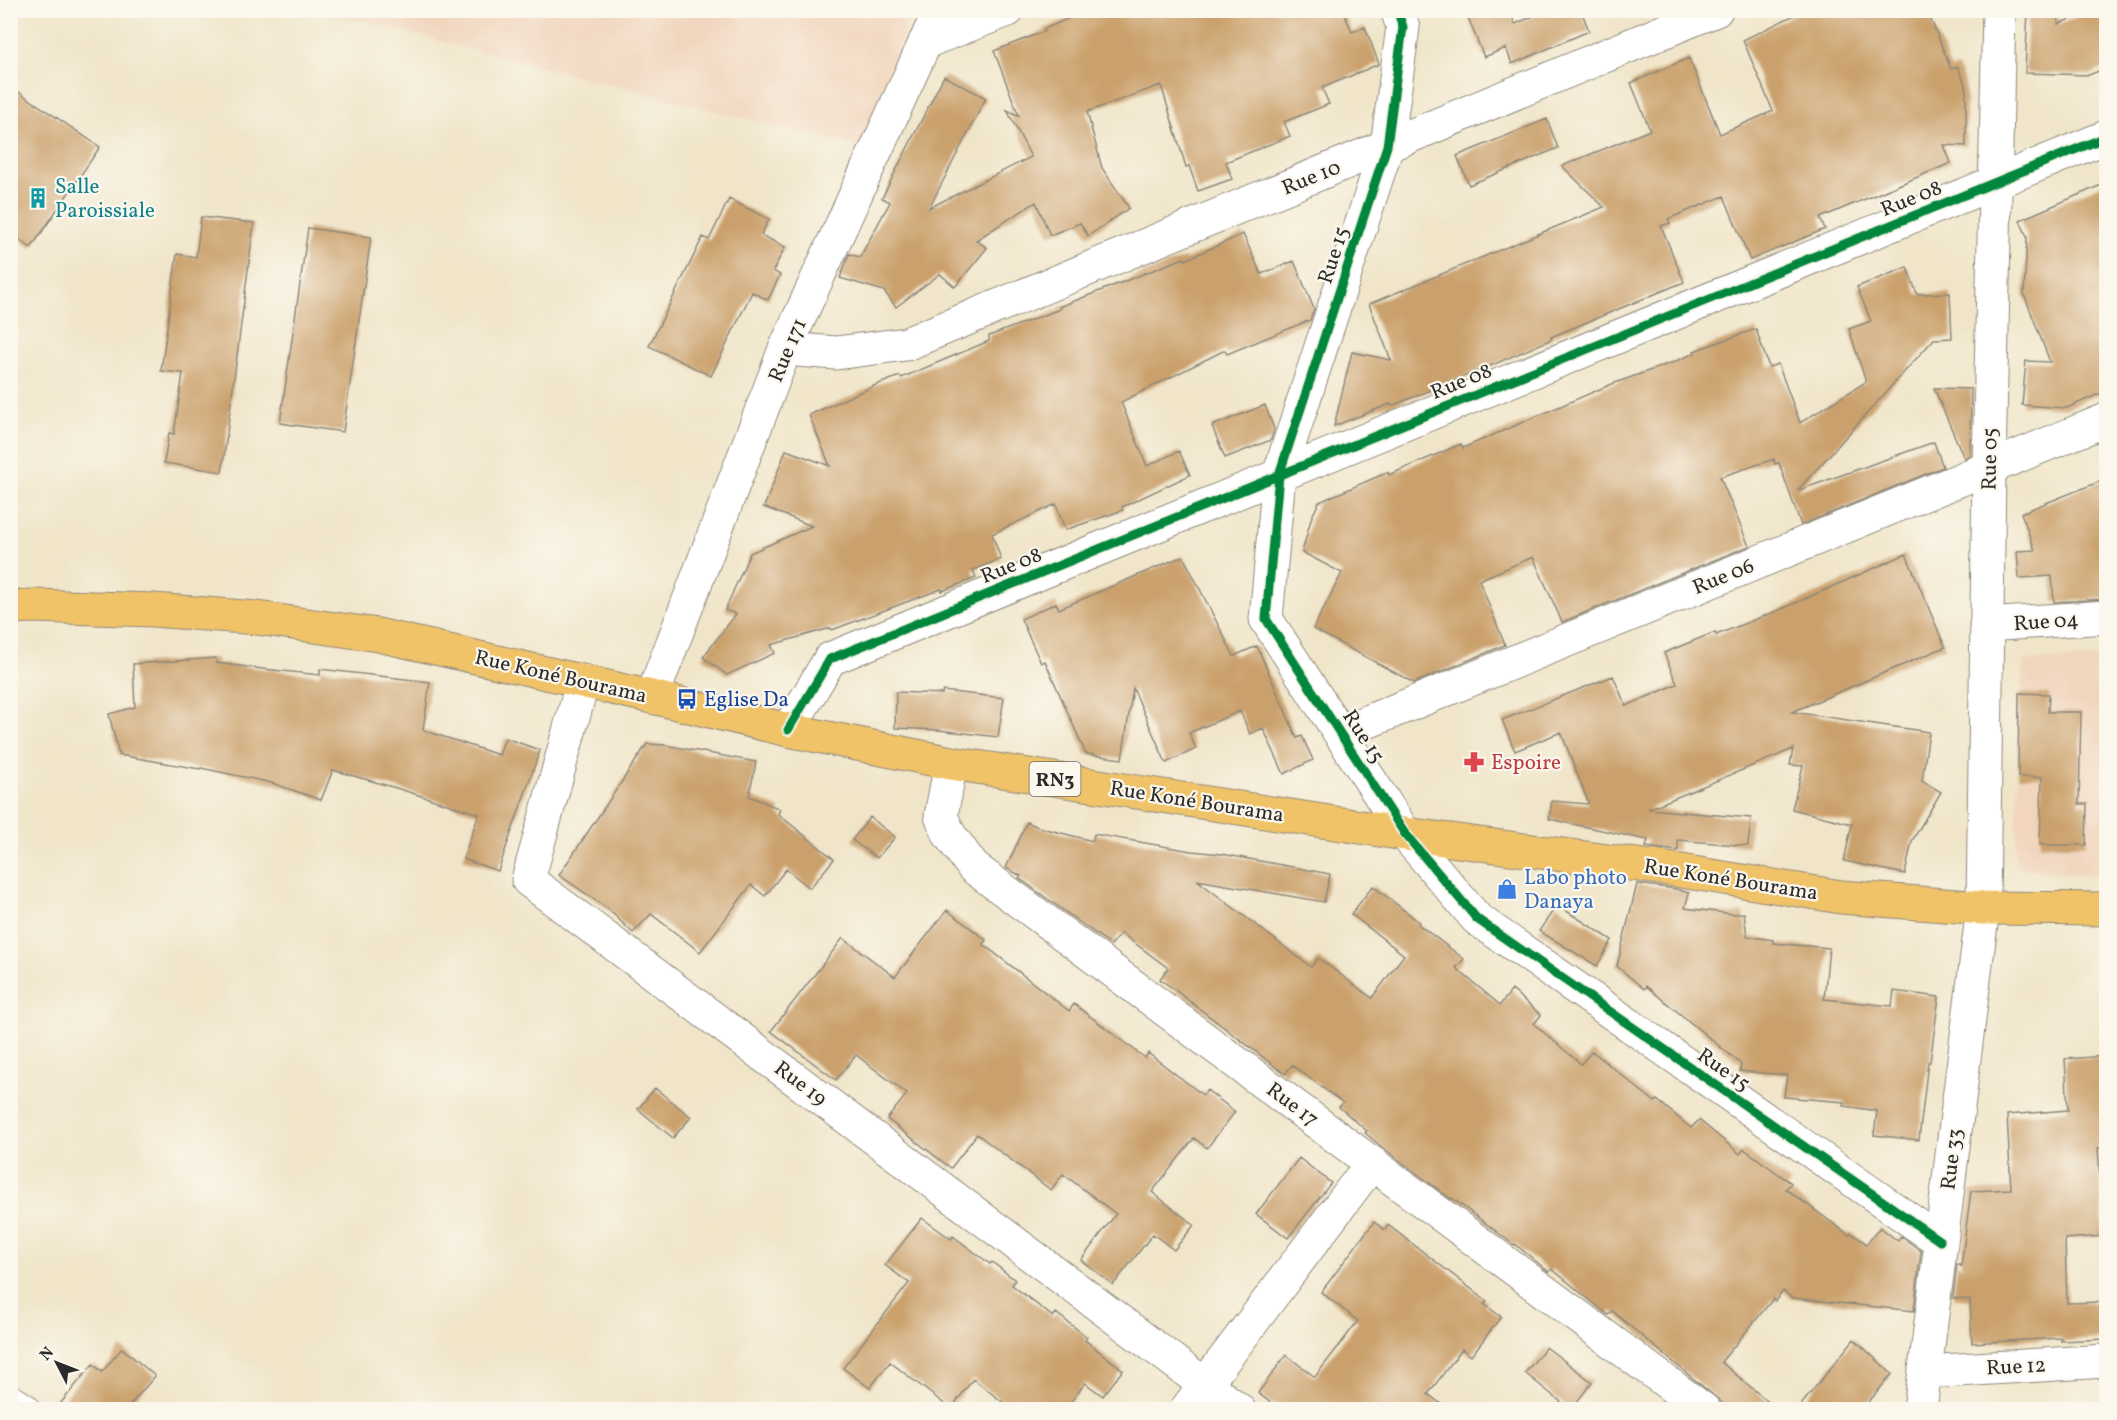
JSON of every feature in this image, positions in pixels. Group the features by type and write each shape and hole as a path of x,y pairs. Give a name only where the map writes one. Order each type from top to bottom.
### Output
{"highway":[{"name":"Rue Koné Bourama","path":"10,607 153,610 257,618 378,635 788,730 951,763 1405,834 1675,870 1841,897 1983,908 2106,909"}],"street":[{"name":"Rue 171","path":"652,697 785,349 940,10"},
{"path":"925,42 1008,10"},
{"name":"Rue 15","path":"1397,10 1402,27 1387,146 1279,475 1266,619 1405,834 1477,919 1940,1241"},
{"name":"Rue 10","path":"785,349 836,352 906,344 1716,10"},
{"name":"Rue 05","path":"1983,908 1986,625 1999,10"},
{"name":"Rue 08","path":"788,730 830,659 2106,137"},
{"name":"Rue 06","path":"1340,733 2106,420"},
{"name":"Rue 04","path":"1986,625 2106,617"},
{"name":"Rue 19","path":"583,681 528,880 1195,1397 1239,1410"},
{"name":"Rue 17","path":"951,763 942,816 949,834 973,867 1704,1410"},
{"name":"Rue 33","path":"1920,1410 1983,908"},
{"path":"1195,1397 1372,1163"},
{"name":"Rue 12","path":"1925,1372 2106,1361"},
{"path":"10,1401 24,1410"}],"shaded area":[{"path":"323,11 911,11 861,148"},
{"path":"2106,657 2106,878 2015,867 2023,661"}],"building":[{"path":"1088,10 1343,10 1352,32 1365,27 1379,64 1322,88 1329,104 1284,122 1290,136 1226,162 1232,179 1198,191 1189,166 1186,167 1161,85 1087,112 1102,168 1129,208 1088,236 1080,223 1050,235 1036,202 976,240 987,248 955,287 940,274 896,307 884,291 840,278 849,254 860,257 890,202 882,198 944,76 986,98 929,208 1031,157 1007,110 1019,116 994,51 1045,31 1044,29"},
{"path":"1465,10 1509,10 1515,24 1548,10 1581,10 1589,31 1512,64 1506,48 1484,57"},
{"path":"1805,10 1927,10 1951,69 1958,67 1966,87 1966,146 1944,145 1951,163 1820,218 1825,229 1750,260 1724,196 1668,219 1670,223 1661,226 1684,282 1551,337 1552,339 1490,366 1334,426 1352,352 1391,360 1369,304 1604,207 1562,166 1650,130 1631,83 1689,58 1720,134 1773,111 1743,40"},
{"path":"2028,10 2059,10 2058,24 2093,10 2106,10 2106,68 2089,75 2025,73"},
{"name":"Salle Paroissiale","path":"10,86 100,147 31,248 10,233"},
{"path":"1547,119 1558,148 1469,185 1457,156"},
{"path":"2106,183 2106,391 2067,408 2022,405 2026,361 2050,362 2024,294 2027,237 2020,220"},
{"path":"729,199 769,219 761,235 785,247 773,271 780,275 768,300 752,292 711,376 649,346 703,237 709,240"},
{"path":"201,217 254,223 222,472 164,463 169,433 174,434 183,373 161,371 177,254 196,257"},
{"path":"308,228 371,237 343,432 280,423"},
{"path":"1243,234 1261,274 1294,261 1314,309 1310,320 1227,354 1225,350 1121,402 1147,466 1179,451 1190,475 1122,507 1123,510 1065,530 1056,504 992,534 1001,559 973,570 976,578 832,630 831,628 771,645 775,653 727,675 703,657 736,614 725,610 750,553 812,526 764,507 786,450 830,466 809,415 876,385 900,376 901,378 989,341 989,336 1184,258 1185,260"},
{"path":"1907,267 1917,294 1950,293 1952,338 1934,339 1797,491 1934,442 1943,467 1801,525 1779,463 1775,464 1774,459 1720,477 1749,546 1562,622 1533,557 1479,580 1505,645 1414,683 1313,629 1342,573 1302,552 1311,519 1319,502 1461,444 1463,448 1612,384 1756,329 1769,367 1778,364 1800,423 1866,382 1849,329 1871,321 1857,287"},
{"path":"1934,388 1971,389 1970,455 1964,458"},
{"path":"1265,405 1274,429 1271,440 1225,458 1212,426"},
{"path":"2106,479 2106,599 2054,602 2052,576 2019,578 2017,551 2035,550 2021,513"},
{"path":"1906,554 1945,647 1792,712 1929,732 1922,781 1941,792 1912,841 1905,874 1844,861 1852,824 1792,809 1803,766 1790,765 1793,749 1648,809 1751,818 1748,846 1678,840 1678,851 1646,847 1648,840 1549,819 1552,801 1588,804 1561,732 1515,751 1502,720 1613,676 1626,706 1677,684 1664,653 1784,608"},
{"path":"1183,556 1234,656 1257,646 1297,738 1302,736 1313,760 1284,774 1263,728 1250,734 1240,711 1189,733 1196,749 1166,763 1133,688 1122,759 1086,754 1045,661 1041,663 1021,619 1056,603 1059,609"},
{"path":"216,658 216,663 263,669 320,675 320,669 430,682 423,730 499,755 505,738 540,750 498,871 463,859 479,814 396,788 333,770 321,800 272,783 201,768 119,755 109,714 135,707 133,664"},
{"path":"943,691 1004,698 998,737 895,728 896,692 942,694"},
{"path":"2019,693 2049,694 2048,712 2081,712 2079,804 2087,804 2086,845 2040,845 2042,777 2018,777"},
{"path":"647,744 665,745 756,762 749,796 780,809 778,814 834,859 810,888 786,869 765,896 751,885 700,952 651,914 633,933 608,909 559,875"},
{"path":"870,817 895,837 877,858 852,840"},
{"path":"1027,822 1093,841 1094,834 1330,874 1324,902 1197,880 1311,967 1318,958 1372,998 1404,955 1351,914 1373,886 1464,959 1456,968 1500,1005 1512,990 1541,1015 1534,1024 1581,1064 1592,1051 1691,1128 1699,1120 1740,1154 1744,1149 1791,1183 1786,1189 1849,1235 1851,1233 1867,1244 1880,1227 1898,1241 1901,1236 1921,1251 1914,1311 1792,1298 1783,1291 1775,1301 1773,1299 1721,1362 1778,1410 1731,1410 1612,1311 1608,1315 1552,1269 1549,1272 1515,1244 1382,1147 1339,1107 1343,1103 1292,1065 1285,1074 1160,979 1168,968 1121,933 1111,945 1019,878 1021,876 1006,868"},
{"path":"1637,884 1689,893 1685,908 1733,914 1744,913 1747,936 1773,940 1773,943 1829,948 1824,999 1892,1006 1894,991 1939,997 1930,1062 1928,1062 1919,1140 1874,1135 1877,1111 1844,1106 1845,1102 1784,1097 1787,1075 1740,1071 1741,1064 1646,986 1644,989 1617,966"},
{"path":"1557,905 1612,940 1597,966 1539,931"},
{"path":"947,910 986,940 983,944 1069,1011 1074,1004 1145,1058 1148,1053 1203,1095 1207,1090 1235,1112 1207,1148 1194,1138 1152,1192 1194,1225 1174,1250 1153,1234 1113,1285 1081,1260 1116,1214 1063,1174 1051,1190 977,1134 951,1168 887,1119 907,1094 856,1055 836,1080 771,1031 843,938 895,977"},
{"path":"2106,1056 2106,1148 2098,1148 2104,1236 2065,1239 2067,1303 2104,1302 2106,1339 2061,1341 2061,1338 1972,1343 1970,1300 1953,1298 1957,1264 1961,1266 1971,1191 2011,1189 2007,1115 2068,1110 2065,1059"},
{"path":"655,1088 691,1117 673,1138 638,1109"},
{"path":"1299,1158 1331,1183 1288,1238 1256,1214"},
{"path":"922,1218 951,1239 953,1236 990,1264 992,1262 1015,1280 1012,1285 1053,1317 1056,1313 1087,1337 1085,1340 1123,1370 1103,1396 1085,1383 1065,1410 1013,1410 973,1379 951,1409 890,1362 870,1388 843,1368 909,1283 885,1265"},
{"path":"1374,1222 1385,1230 1388,1225 1487,1301 1484,1304 1501,1317 1471,1356 1462,1349 1428,1394 1449,1410 1280,1410 1258,1393 1286,1355 1315,1377 1358,1321 1321,1292"},
{"path":"1854,1339 1892,1374 1862,1410 1797,1410"},
{"path":"1546,1347 1592,1382 1571,1410 1525,1373"},
{"path":"122,1348 155,1376 126,1410 55,1410 93,1364 102,1372"}],"cycle path":[{"path":"1397,10 1403,27 1387,146 1279,475 1266,619 1405,834 1477,919 1940,1241"},
{"path":"788,730 830,659 2106,137"}],"place":[{"name":"Salle Paroissiale","path":"38,198"},
{"name":"Eglise Da","path":"687,699"},
{"name":"Espoire","path":"1474,762"},
{"name":"Labo photo Danaya","path":"1507,889"}]}
